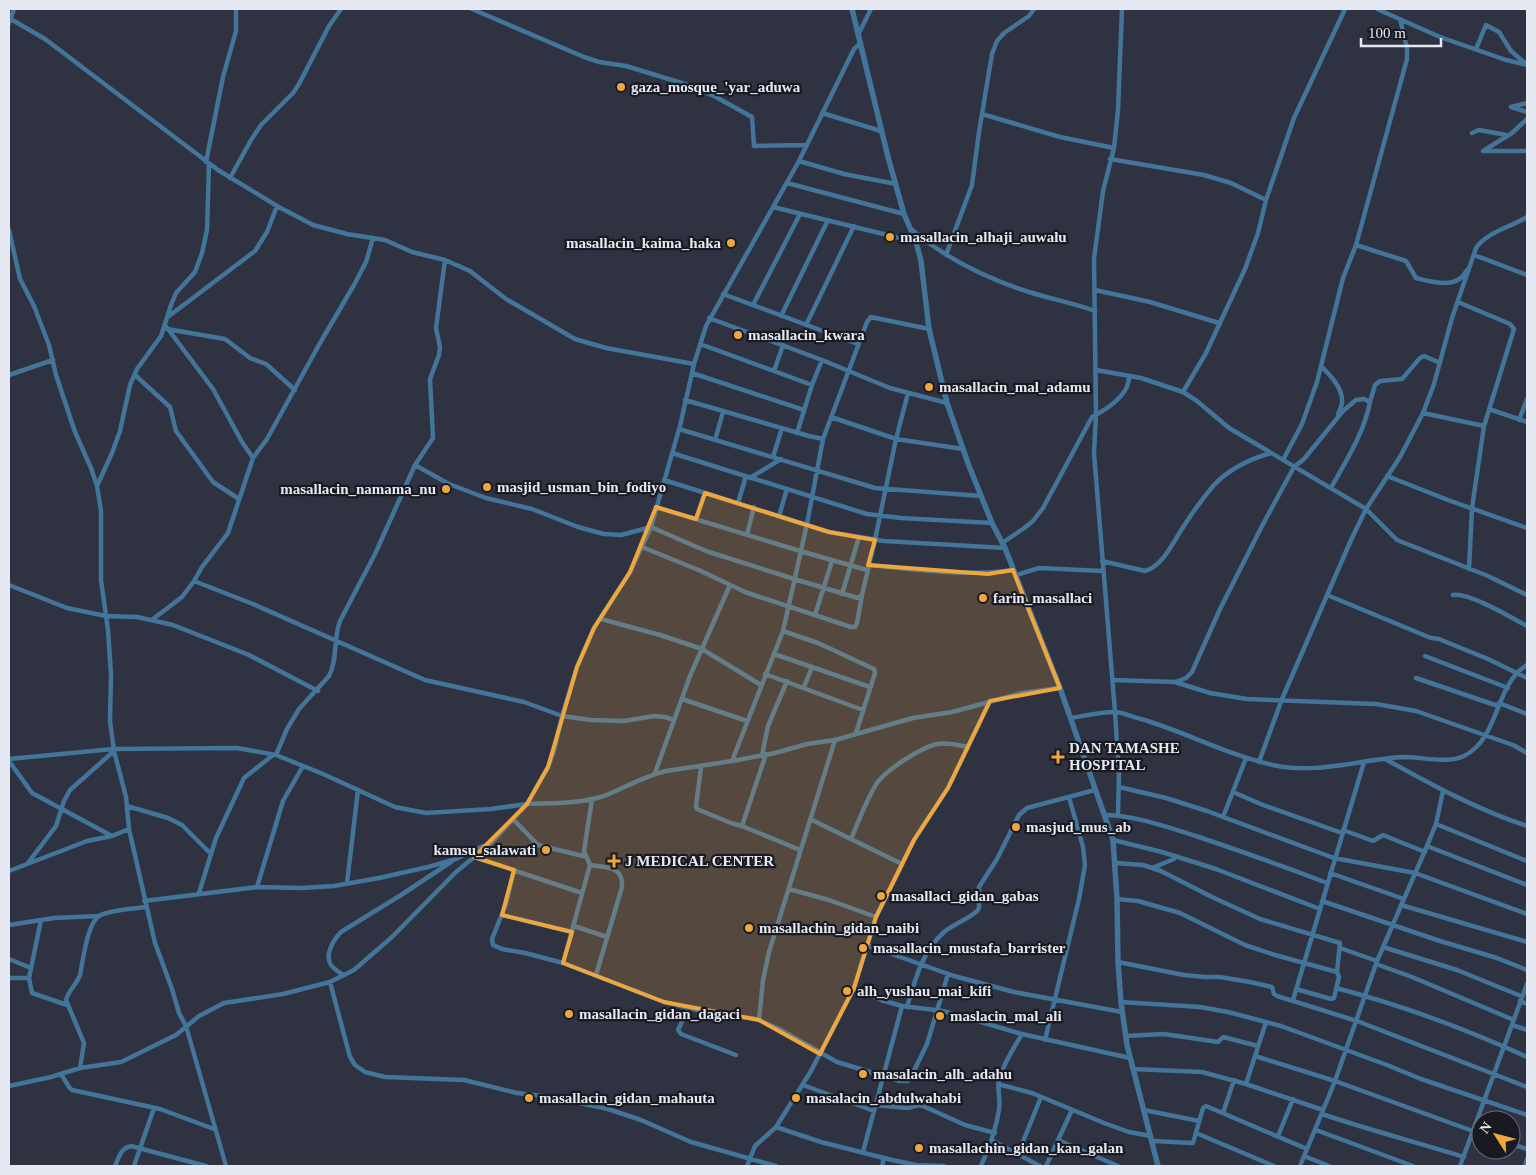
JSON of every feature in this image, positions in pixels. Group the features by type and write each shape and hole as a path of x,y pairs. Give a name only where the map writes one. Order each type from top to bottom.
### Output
{"street":[{"path":"14,9 9,20 46,39 208,163 277,206 313,224 347,234 392,243 412,252 445,260 470,270 506,299 575,339 606,348 694,364"},
{"path":"97,486 120,431 130,385 166,327 170,305 176,293 195,272 202,253 207,230 208,163 223,77 236,32 236,9"},
{"path":"230,178 261,126 293,93 299,84 329,26 341,9"},
{"path":"472,9 584,57 599,62 626,66 685,84 714,96 752,117 754,146 806,145"},
{"path":"852,9 881,131 904,214 911,228 922,261 929,329 947,403 981,496 1015,572 1060,688 1095,790 1106,815 1113,840 1116,863 1118,962 1125,1036 1158,1166"},
{"path":"859,33 871,9"},
{"path":"946,256 972,185 992,54 997,42 1004,33 1029,16 1034,9"},
{"path":"1118,815 1119,787 1113,680 1094,453 1096,415 1096,290 1094,258 1103,191 1114,148 1118,110 1122,9"},
{"path":"1183,392 1206,353 1245,269 1294,118 1345,9"},
{"path":"1377,9 1386,10 1400,19 1440,36 1506,60 1527,65"},
{"path":"1283,460 1302,424 1312,397 1343,278 1356,244 1407,58 1407,48 1400,19"},
{"path":"1476,49 1486,25 1499,32 1511,51 1527,65"},
{"path":"9,1086 80,1068 120,1062 167,1039 198,1016 224,1003 283,994 330,982 354,970 392,937 456,872 490,844 527,804 548,767 577,667 594,628 630,572 651,527 679,429 694,364 709,318 799,161 854,49 861,43"},
{"path":"1527,103 1511,107 1527,112"},
{"path":"822,114 881,131"},
{"path":"982,114 1060,137 1114,148"},
{"path":"1527,119 1518,128 1483,151 1527,151"},
{"path":"1472,133 1479,130 1506,135"},
{"path":"1110,159 1204,175 1231,183 1266,200"},
{"path":"799,161 844,174 896,184"},
{"path":"787,183 904,214"},
{"path":"168,316 255,251 267,232 277,206"},
{"path":"773,207 916,242"},
{"path":"753,305 800,214"},
{"path":"1356,244 1406,261 1416,278 1441,284 1456,280 1465,274 1481,241 1489,235 1527,217"},
{"path":"781,316 828,220"},
{"path":"806,325 854,226"},
{"path":"911,228 946,256 989,278 1095,311"},
{"path":"9,230 20,279 34,306 49,346 56,375 75,432 97,486 101,511 101,580 111,675 110,721 113,750 127,806 129,829 155,943 179,1013 186,1026 226,1166"},
{"path":"153,619 182,597 228,533 254,458 354,285 366,262 373,238"},
{"path":"1474,255 1527,275"},
{"path":"1259,762 1282,699 1366,509 1400,457 1423,413 1434,384 1474,255"},
{"path":"199,894 216,838 244,778 275,755 299,709 318,691 332,670 337,629 340,621 375,554 415,464 433,438 430,379 439,354 440,346 436,328 445,260"},
{"path":"1096,290 1150,302 1219,323"},
{"path":"723,294 858,344"},
{"path":"1458,302 1510,324 1514,329 1484,426 1472,508 1469,569"},
{"path":"709,318 848,370 872,381 947,403"},
{"path":"732,762 760,685 783,631 807,524 823,439 867,322 871,318 929,329"},
{"path":"166,327 225,339 250,358 266,364 295,390"},
{"path":"166,327 213,389 242,442 254,458"},
{"path":"700,344 812,385"},
{"path":"774,371 783,345"},
{"path":"1331,488 1354,446 1368,412 1375,385 1380,381 1402,379 1420,358 1424,356 1440,363"},
{"path":"9,375 53,360"},
{"path":"797,433 822,360"},
{"path":"1175,682 1186,678 1192,672 1220,609 1294,467 1304,459 1336,418 1342,403 1339,389 1320,366"},
{"path":"1096,370 1129,376 1183,392 1197,401 1229,428 1366,509 1397,540 1527,595"},
{"path":"692,373 804,410"},
{"path":"135,375 170,407 176,431 213,482 239,499"},
{"path":"664,480 830,532 875,540 1004,546 1033,521 1043,508 1089,422 1120,397 1128,388 1129,376"},
{"path":"642,547 752,595 853,628 857,623 884,489 908,392"},
{"path":"1336,418 1356,400 1364,399 1370,402"},
{"path":"1520,420 1527,399"},
{"path":"685,400 823,439"},
{"path":"1489,409 1527,422"},
{"path":"715,440 723,412"},
{"path":"1423,413 1484,426"},
{"path":"831,417 896,439 963,449"},
{"path":"772,457 782,428"},
{"path":"679,429 884,489 981,496"},
{"path":"672,453 852,510 901,518 992,523"},
{"path":"1102,561 1145,571 1149,570 1173,546 1181,531 1214,485 1246,462 1271,453"},
{"path":"738,503 748,477 781,459"},
{"path":"415,464 450,484 486,498 532,509 578,527 596,532 621,535 651,527 706,550 794,579 858,598 862,595"},
{"path":"1387,476 1527,528"},
{"path":"779,516 787,489"},
{"path":"696,519 705,493"},
{"path":"656,506 800,552 851,566 988,574 1039,568 1103,571"},
{"path":"747,535 754,507"},
{"path":"842,594 859,537"},
{"path":"815,615 832,561"},
{"path":"194,581 253,604 425,680 524,702 562,716 591,720 624,721 665,716 674,720"},
{"path":"9,585 66,608 106,616 137,617 173,624 248,655 318,691"},
{"path":"656,773 682,699 730,586"},
{"path":"1453,595 1457,594 1481,602 1527,626"},
{"path":"1327,595 1431,638 1448,642 1527,678"},
{"path":"601,619 702,649 760,685"},
{"path":"783,631 818,643 874,669 875,673 856,734"},
{"path":"774,654 870,687"},
{"path":"1425,656 1508,688"},
{"path":"1071,718 1115,712 1167,727 1223,751 1274,766 1304,769 1404,757 1452,759 1465,756 1486,735 1499,704 1517,672 1527,665"},
{"path":"804,688 812,667"},
{"path":"765,674 863,710"},
{"path":"1416,678 1527,714"},
{"path":"1113,680 1175,682 1210,694 1248,699 1376,704 1416,711 1513,745 1527,753"},
{"path":"742,826 764,755 768,726 787,682"},
{"path":"112,836 32,793 9,760 113,750 237,748 275,755 395,807 426,813 491,810 527,804 580,802 603,796 656,773 732,762 807,744 835,740 913,718 952,712 1022,693 1060,688"},
{"path":"682,699 747,721"},
{"path":"747,1166 755,1146 776,1127 820,1054 854,988 876,917 914,840 948,788 990,701"},
{"path":"759,1020 768,952 835,740"},
{"path":"851,839 876,784 884,774 936,744 949,743 968,747"},
{"path":"28,863 56,826 70,790 113,750"},
{"path":"1223,817 1246,758"},
{"path":"1386,760 1443,791 1527,826"},
{"path":"1293,1000 1364,762"},
{"path":"257,887 283,800 294,785 303,766"},
{"path":"701,767 697,809 800,850"},
{"path":"1119,787 1166,798 1334,858 1415,873 1527,914"},
{"path":"347,883 358,790"},
{"path":"863,1152 904,1006 920,965 934,943 944,932 977,912 979,908 979,886 998,859 1019,815 1027,808 1095,790"},
{"path":"1300,1166 1336,1081 1377,962 1436,824 1443,791"},
{"path":"1233,792 1263,805 1342,832 1373,841 1383,835 1527,885"},
{"path":"1045,1040 1079,899 1085,864 1069,797"},
{"path":"563,963 590,865 584,850 592,799"},
{"path":"127,806 168,818 182,825 211,854"},
{"path":"1106,815 1118,815 1150,822 1245,852 1327,883"},
{"path":"513,819 538,844 587,858"},
{"path":"810,819 902,864"},
{"path":"1436,824 1527,861"},
{"path":"9,871 86,841 112,836 129,829"},
{"path":"1113,840 1162,852 1216,869 1320,909"},
{"path":"343,975 330,964 328,958 335,938 340,932 402,895 456,859 490,844"},
{"path":"474,857 582,893"},
{"path":"9,924 99,916 145,904 199,894 257,887 301,888 347,883 379,878 456,859"},
{"path":"1152,868 1174,859"},
{"path":"1116,863 1143,865 1152,868 1186,882 1197,890 1243,912 1311,936 1339,942 1341,944 1337,972 1339,976 1334,998 1331,999 1296,989"},
{"path":"590,865 616,870 620,872 622,877 622,887 596,975"},
{"path":"514,870 502,915 492,939 493,945 502,949 563,963 664,1002 759,1020 780,1029 820,1054 849,1066 904,1082 911,1077 927,1044 948,974"},
{"path":"1330,873 1404,899"},
{"path":"789,889 829,900 876,917"},
{"path":"1117,899 1138,900 1180,913 1244,945 1337,972"},
{"path":"1322,901 1497,958 1527,970"},
{"path":"1401,905 1527,942"},
{"path":"502,915 607,937"},
{"path":"80,1068 84,1043 67,1006 67,996 78,982 90,934 99,916"},
{"path":"41,920 29,978 32,992 67,1006"},
{"path":"866,945 948,974 1014,992 1122,1012"},
{"path":"1383,947 1457,970 1521,998 1527,1004"},
{"path":"1340,948 1412,977 1527,1030"},
{"path":"9,959 32,968"},
{"path":"1118,962 1184,975 1220,977 1269,986 1277,996 1357,1021 1527,1087"},
{"path":"9,978 29,978"},
{"path":"330,982 350,1057 355,1065 365,1072 385,1077 464,1080 517,1093 551,1097 608,1109 641,1120 691,1142 776,1166"},
{"path":"1481,1110 1527,984"},
{"path":"854,988 881,1000 904,1006 938,1011 1045,1040 1130,1058"},
{"path":"1336,988 1366,996 1505,1047 1527,1057"},
{"path":"1121,1002 1200,1007 1266,1022 1347,1050 1421,1079 1527,1115"},
{"path":"688,1008 678,1030 681,1034 736,1055"},
{"path":"1246,1084 1266,1022"},
{"path":"981,1166 993,1141 1000,1108 998,1084 1005,1064 1022,1034"},
{"path":"1125,1036 1164,1034 1218,1042 1225,1037 1258,1046"},
{"path":"1255,1056 1336,1081 1471,1130"},
{"path":"1133,1069 1202,1072 1234,1080 1293,1099 1386,1135 1419,1142 1464,1157"},
{"path":"62,1074 68,1087 72,1090 154,1108 182,1116 214,1129"},
{"path":"1223,1113 1234,1080"},
{"path":"998,1084 1032,1093 1129,1132 1152,1139 1192,1143 1203,1108 1206,1106 1307,1149"},
{"path":"803,1085 874,1111"},
{"path":"1018,1154 1041,1097"},
{"path":"1278,1136 1293,1099"},
{"path":"875,1105 908,1108 919,1105 964,1125 994,1133"},
{"path":"134,1166 154,1108"},
{"path":"1046,1166 1072,1110"},
{"path":"1144,1110 1199,1121"},
{"path":"776,1127 821,1142 916,1166 944,1166"},
{"path":"1316,1130 1413,1166"},
{"path":"1196,1133 1274,1166"},
{"path":"1460,1166 1471,1139"},
{"path":"1058,1140 1118,1166"},
{"path":"993,1141 1040,1166"},
{"path":"116,1166 122,1151 126,1147 131,1146 206,1166"},
{"path":"1304,1156 1329,1166"},
{"path":"882,1166 884,1158"},
{"path":"1525,1166 1527,1159"}],"highlighted area":[{"path":"705,493 829,532 875,540 868,565 988,574 1013,570 1060,688 990,701 948,788 914,840 876,917 854,988 820,1054 759,1020 664,1002 563,963 572,932 502,915 514,870 474,857 527,804 548,767 577,667 594,628 630,572 656,507 696,519"}],"place":[{"name":"gaza_mosque_'yar_aduwa","path":"621,87"},
{"name":"masallacin_alhaji_auwalu","path":"890,237"},
{"name":"masallacin_kaima_haka","path":"731,243"},
{"name":"masallacin_kwara","path":"738,335"},
{"name":"masallacin_mal_adamu","path":"929,387"},
{"name":"masjid_usman_bin_fodiyo","path":"487,487"},
{"name":"masallacin_namama_nu","path":"446,489"},
{"name":"farin_masallaci","path":"983,598"},
{"name":"DAN TAMASHE HOSPITAL","path":"1058,757"},
{"name":"masjud_mus_ab","path":"1016,827"},
{"name":"kamsu_salawati","path":"546,850"},
{"name":"J MEDICAL CENTER","path":"614,861"},
{"name":"masallaci_gidan_gabas","path":"881,896"},
{"name":"masallachin_gidan_naibi","path":"749,928"},
{"name":"masallacin_mustafa_barrister","path":"863,948"},
{"name":"alh_yushau_mai_kifi","path":"847,991"},
{"name":"masallacin_gidan_dagaci","path":"569,1014"},
{"name":"maslacin_mal_ali","path":"940,1016"},
{"name":"masalacin_alh_adahu","path":"863,1074"},
{"name":"masallacin_gidan_mahauta","path":"529,1098"},
{"name":"masalacin_abdulwahabi","path":"796,1098"},
{"name":"masallachin_gidan_kan_galan","path":"919,1148"}]}
